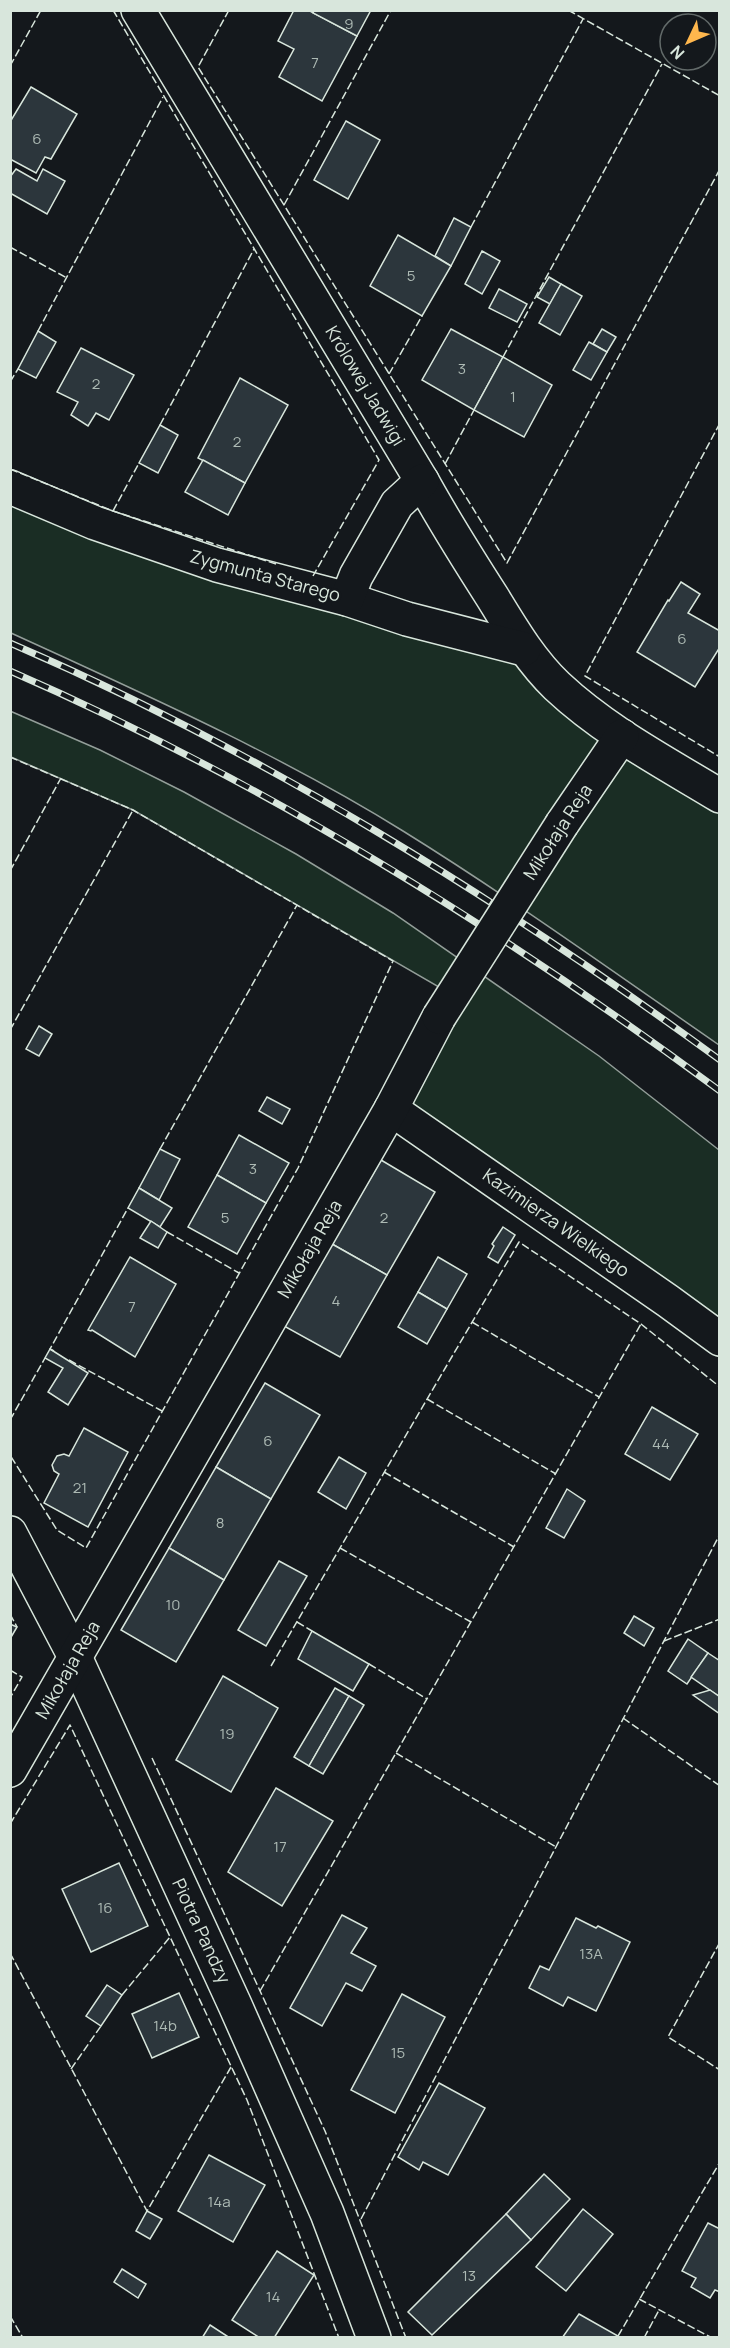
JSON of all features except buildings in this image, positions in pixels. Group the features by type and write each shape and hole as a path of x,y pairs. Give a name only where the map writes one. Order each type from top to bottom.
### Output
{"street":[{"name":"Królowej Jadwigi","path":"138,10 422,481 450,532 524,649 557,686 584,709 622,736 720,796"},
{"path":"348,598 357,576 397,504 422,481"},
{"name":"Zygmunta Starego","path":"10,487 95,523 217,565 348,598 407,619 524,649"},
{"name":"Mikołaja Reja","path":"10,1770 391,1109 439,1017 562,824 622,736"},
{"name":"Kazimierza Wielkiego","path":"391,1109 668,1301 720,1340"},
{"name":"Piotra Pandzy","path":"10,1533 75,1657 275,2094 327,2213 374,2337"}],"green space":[{"path":"10,487 524,649 719,796 719,1045 483,883 357,803 210,726 11,633"},
{"path":"10,711 100,750 184,792 296,854 393,913 599,1056 719,1150 719,1339 391,1109 458,998 133,810 11,757"}],"railway":[{"path":"10,643 196,731 377,832 551,942 720,1060"},
{"path":"10,671 196,760 377,861 465,915 551,972 720,1091"}],"fence":[{"path":"10,66 41,10"},
{"path":"113,10 379,460 313,576"},
{"path":"229,10 198,67 507,563 720,169"},
{"path":"284,205 391,10"},
{"path":"568,10 720,96"},
{"path":"471,227 583,19"},
{"path":"503,357 658,71"},
{"path":"38,331 163,97"},
{"path":"10,247 67,278"},
{"path":"160,425 254,249"},
{"path":"389,374 422,316"},
{"path":"10,382 18,369"},
{"path":"445,464 474,410"},
{"path":"720,423 585,676 720,757"},
{"path":"113,511 139,463"},
{"path":"10,469 113,511 276,564"},
{"path":"10,757 133,810 393,961 298,1168 86,1548 57,1530 10,1455"},
{"path":"10,871 61,778"},
{"path":"10,1030 133,810"},
{"path":"160,1149 297,905"},
{"path":"54,1351 50,1349 128,1208"},
{"path":"167,1232 239,1273"},
{"path":"271,1666 519,1242 641,1324 720,1387"},
{"path":"472,1322 599,1397"},
{"path":"260,1991 641,1324"},
{"path":"10,1420 45,1358"},
{"path":"69,1360 162,1411"},
{"path":"427,1399 556,1474"},
{"path":"384,1472 514,1547"},
{"path":"361,2219 720,1534"},
{"path":"340,1548 471,1622"},
{"path":"10,1614 17,1627"},
{"path":"664,1641 720,1619"},
{"path":"297,1622 312,1631"},
{"path":"369,1664 427,1699"},
{"path":"10,1670 22,1677 10,1698"},
{"path":"623,1718 720,1786"},
{"path":"10,1824 70,1725 247,2100 339,2338"},
{"path":"396,1753 556,1847"},
{"path":"152,1758 325,2131 406,2338"},
{"path":"122,1995 170,1937"},
{"path":"720,1942 668,2037 720,2070"},
{"path":"10,1953 147,2211 231,2067"},
{"path":"71,2069 101,2026"},
{"path":"618,2336 720,2162"},
{"path":"639,2299 712,2338"},
{"path":"644,2338 659,2310"},
{"path":"10,2316 23,2338"}]}
